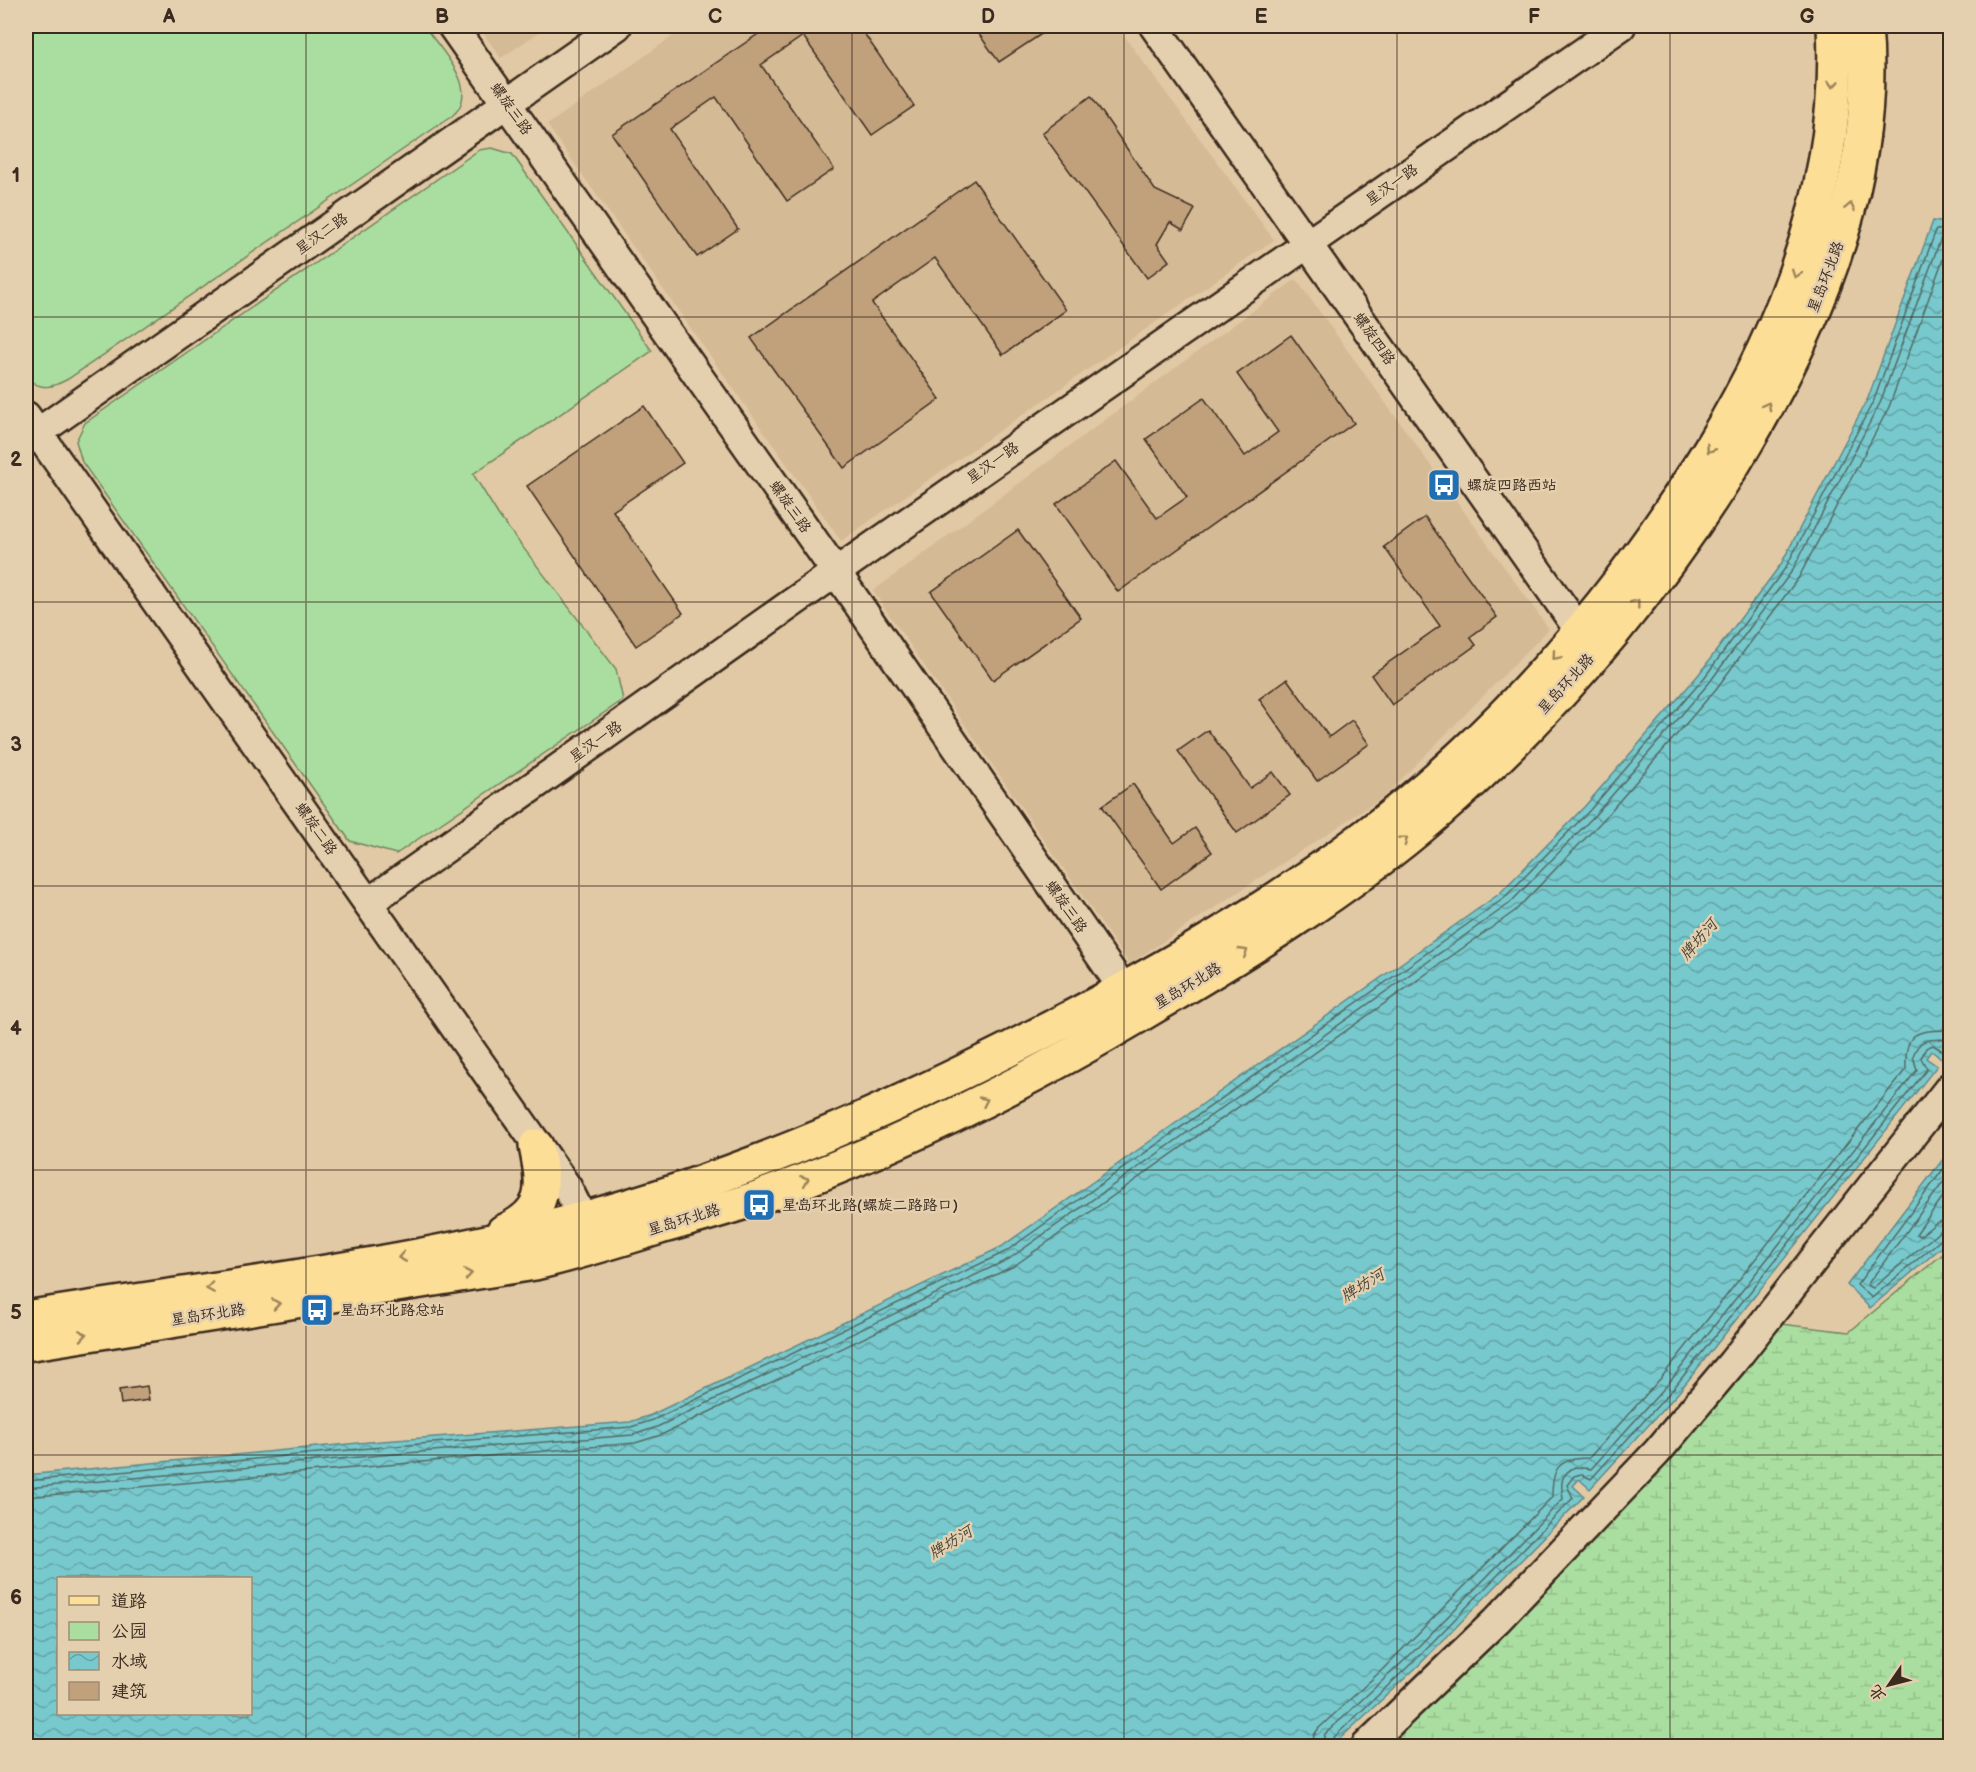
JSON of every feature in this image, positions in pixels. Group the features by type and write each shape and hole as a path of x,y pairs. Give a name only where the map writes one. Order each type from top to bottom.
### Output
{"main road":[{"name":"星岛环北路","path":"26,1344 524,1265 590,1250 754,1199 912,1135 1000,1094 1174,995 1284,927 1433,816 1478,776 1549,705 1640,555 1688,484 1744,391 1771,337 1812,228 1825,176 1833,95 1834,26"},
{"name":"星岛环北路","path":"26,1317 411,1256 583,1219 704,1180 885,1109 1124,990 1267,903 1369,834 1459,758 1589,639 1672,555 1741,453 1769,403 1813,310 1845,227 1856,180 1866,87 1865,26"},
{"path":"485,1240 523,1223 533,1213 539,1202 543,1178 536,1146"}],"street":[{"name":"螺旋三路","path":"452,26 836,573 1124,990"},
{"name":"星汉二路","path":"30,430 617,26"},
{"name":"螺旋四路","path":"1154,26 1589,639"},
{"name":"星汉一路","path":"368,903 1307,243 1621,26"},
{"name":"螺旋二路","path":"30,430 368,903 536,1146 567,1187 583,1219 590,1250"},
{"path":"1366,1746 1497,1620 1657,1452 1732,1363 1950,1087"}],"shaded area":[{"path":"478,26 548,26 501,58"},
{"path":"687,26 1117,26 1274,240 841,541 547,125"},
{"path":"1296,279 1549,629 1385,796 1129,964 873,591"}],"green space":[{"path":"26,26 424,26 456,70 463,94 460,106 452,116 68,379 46,387 26,377"},
{"path":"492,148 512,154 652,351 473,474 499,516 616,669 623,700 396,854 350,841 82,462 76,441 85,423 479,150"},
{"path":"1950,1248 1950,1746 1376,1746 1772,1323 1849,1332"}],"water":[{"name":"牌坊河","path":"1933,221 1950,224 1950,1049 1943,1059 1931,1051 1926,1058 1937,1066 1678,1393 1590,1489 1579,1479 1573,1486 1584,1496 1418,1666 1332,1746 26,1746 26,1475 369,1442 630,1422 651,1415 1001,1247 1499,894 1585,806 1699,674 1781,564 1868,398"},
{"path":"1950,1150 1950,1240 1870,1308 1847,1285"}],"building":[{"path":"770,26 859,26 914,106 872,135 803,36 761,65 834,169 787,201 716,97 670,129 738,229 697,257 612,134"},
{"path":"973,26 1042,26 1046,31 999,62"},
{"path":"1091,96 1155,190 1195,209 1183,230 1170,222 1157,244 1169,261 1147,278 1042,133"},
{"path":"974,180 1066,310 1003,355 935,258 872,303 940,399 844,468 751,338"},
{"path":"1291,335 1354,423 1118,592 1056,504 1116,461 1157,518 1187,497 1146,439 1204,398 1245,456 1278,432 1237,374"},
{"path":"644,406 683,463 613,511 683,613 636,646 527,486"},
{"path":"1425,517 1497,617 1470,637 1476,645 1392,705 1371,675 1440,626 1384,547"},
{"path":"1018,530 1081,618 993,680 931,592"},
{"path":"1287,679 1329,737 1352,720 1369,744 1317,781 1259,699"},
{"path":"1208,730 1250,788 1273,772 1290,795 1237,833 1178,751"},
{"path":"1133,784 1174,843 1195,828 1212,852 1161,889 1102,806"},
{"path":"147,1386 149,1400 121,1404 119,1390"}],"place":[{"name":"螺旋四路西站","path":"1444,485"},
{"name":"星岛环北路(螺旋二路路口)","path":"759,1205"},
{"name":"星岛环北路总站","path":"317,1310"}]}
